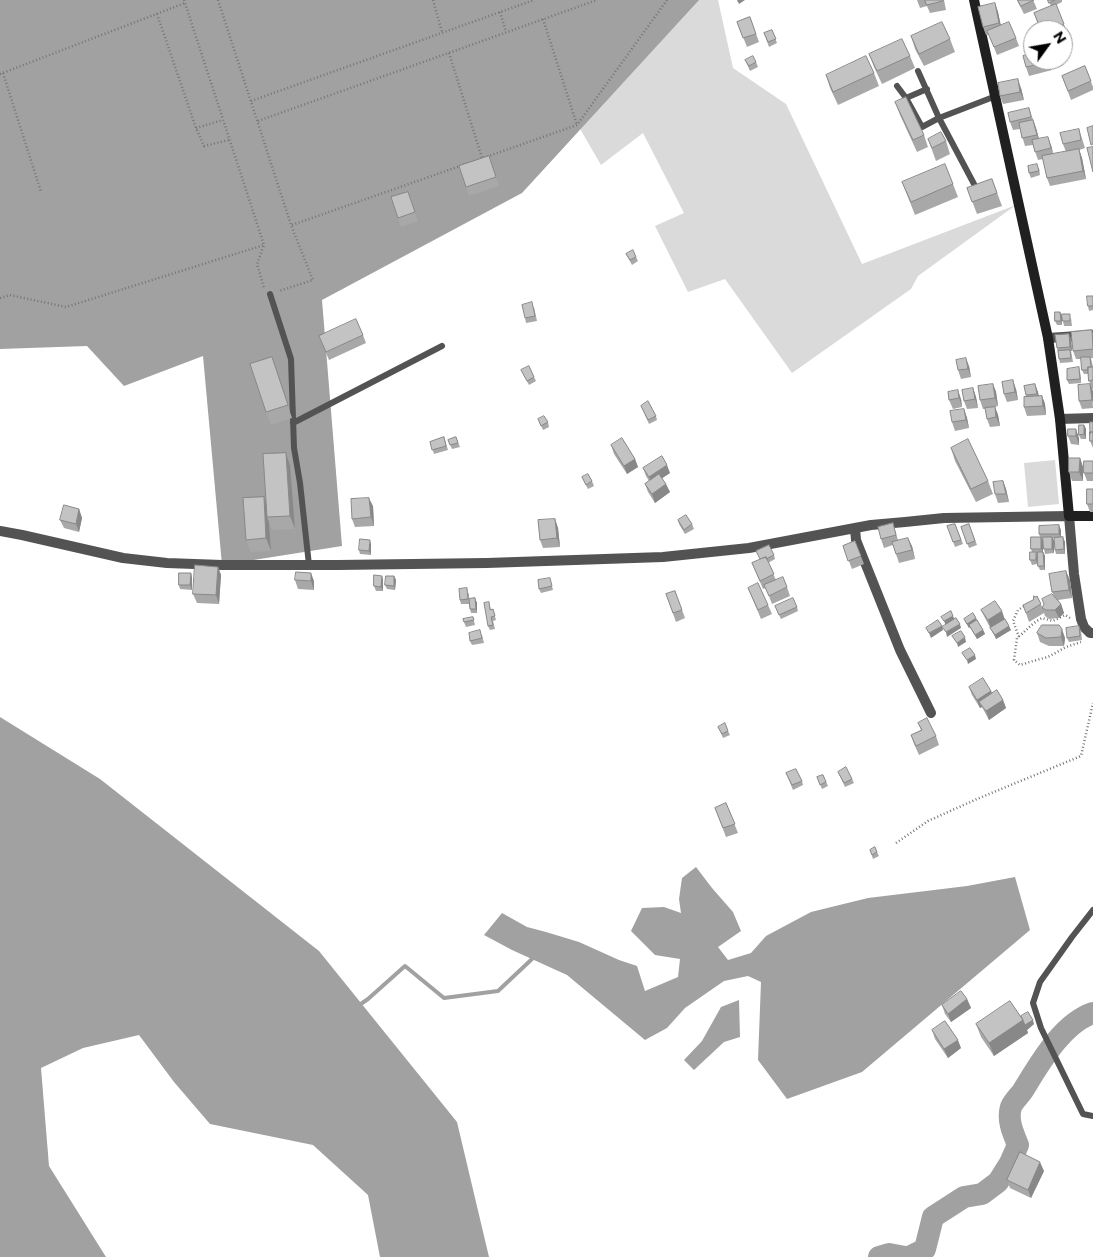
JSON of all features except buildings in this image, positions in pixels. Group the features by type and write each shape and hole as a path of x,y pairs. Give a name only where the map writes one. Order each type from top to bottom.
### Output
{"street":[{"path":"974,0 1048,338 1060,419 1074,574 1081,619 1084,627 1090,633 1093,633"},
{"path":"1048,338 1093,336"},
{"path":"1060,419 1093,418"},
{"path":"0,531 124,558 167,563 309,565 487,563 663,557 749,548 855,528 944,518 1093,516"},
{"path":"855,528 856,540 900,650 931,713"}],"lane":[{"path":"918,71 938,118 974,184"},
{"path":"897,86 922,127 938,118 996,96"},
{"path":"906,98 926,89"},
{"path":"270,294 291,359 294,448 300,483 309,565"},
{"path":"293,423 442,346"},
{"path":"1093,910 1040,982 1033,1003 1041,1028 1083,1114 1093,1116"}],"path":[{"path":"41,192 1,73 185,2 264,245 257,264 265,290 270,294 313,280 291,225 218,0"},
{"path":"433,0 442,33"},
{"path":"251,101 534,0"},
{"path":"258,121 597,0"},
{"path":"291,225 577,124 667,0"},
{"path":"500,12 506,32"},
{"path":"157,14 204,146 230,140"},
{"path":"543,19 577,124"},
{"path":"449,53 482,158"},
{"path":"196,128 223,120"},
{"path":"0,298 10,295 66,307 264,245"},
{"path":"1019,637 1013,620 1018,610 1033,601"},
{"path":"1081,619 1072,619 1065,615 1053,621 1044,617 1033,623 1018,638 1014,660 1020,665 1048,657 1066,647 1081,642"},
{"path":"896,843 928,821 977,798 1081,756 1093,703"}],"shaded area":[{"path":"0,0 699,0 522,193 322,300 342,546 222,565 203,356 124,386 87,346 0,349"},
{"path":"615,0 718,0 733,68 786,104 862,264 1016,205 918,276 911,289 792,373 725,279 688,292 655,226 684,213 643,133 601,165 579,127"},
{"path":"1055,460 1059,504 1028,507 1024,463"},
{"path":"0,717 100,779 319,951 457,1122 489,1257 380,1257 368,1195 313,1145 210,1124 174,1082 139,1035 83,1048 41,1068 49,1166 106,1257 0,1257"},
{"path":"696,867 733,912 741,931 718,947 728,960 751,953 766,936 811,912 868,898 967,886 1015,877 1030,930 862,1072 787,1099 758,1060 761,982 748,976 724,981 685,1008 667,1028 645,1040 567,975 484,935 502,913 527,927 579,942 637,966 645,991 678,977 680,959 655,955 631,931 642,908 664,907 681,913 679,899 682,878"},
{"path":"739,1000 740,1037 724,1042 694,1070 684,1060 702,1041 721,1007"}],"waterway":[{"path":"358,1006 405,966 444,998 498,991 532,959"},
{"path":"909,1257 925,1249 933,1217 964,1197 982,1194 998,1182 1010,1163 1018,1145 1010,1122 1012,1105 1052,1046 1071,1026 1081,1018 1093,1013"},
{"path":"879,1257 889,1254 905,1257"}]}
